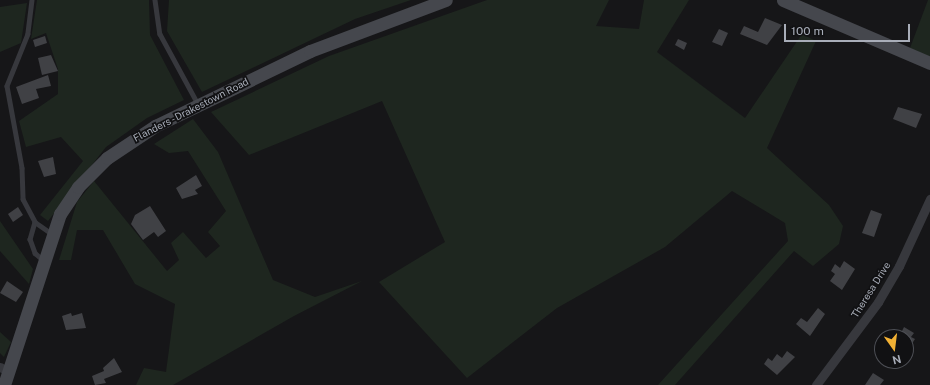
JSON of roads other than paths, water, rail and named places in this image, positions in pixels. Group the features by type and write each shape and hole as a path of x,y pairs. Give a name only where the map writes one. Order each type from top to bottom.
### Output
{"street":[{"name":"Flanders - Drakestown Road","path":"4,385 4,370 52,234 72,196 107,158 135,137 198,104 340,37 446,0"},
{"path":"783,0 930,63"},
{"name":"Theresa Drive","path":"816,385 878,302 899,266 930,199"}],"lane":[{"path":"32,0 28,34 7,86 22,168 23,199 35,222 52,234"},
{"path":"155,0 160,34 198,104"},
{"path":"35,222 30,239 35,253 43,260"}]}
